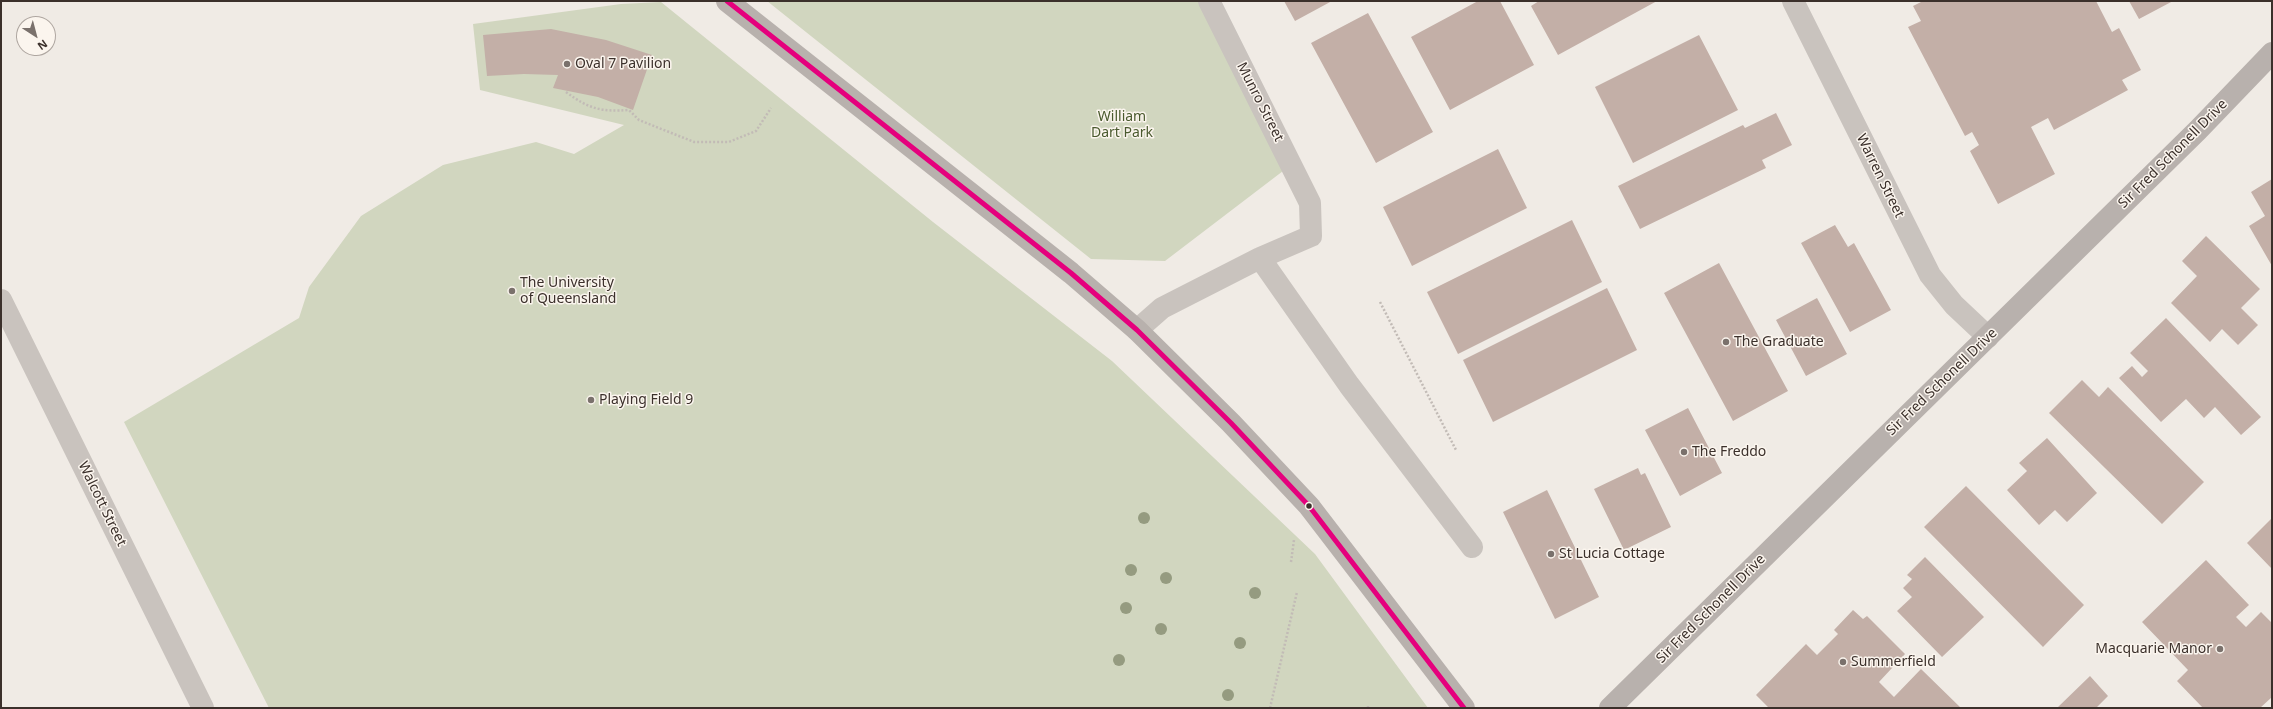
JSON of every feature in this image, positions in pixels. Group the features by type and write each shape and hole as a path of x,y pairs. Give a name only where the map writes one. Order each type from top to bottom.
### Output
{"main road":[{"path":"727,1 1071,273 1137,330 1237,429 1309,506 1464,708"},
{"name":"Sir Fred Schonell Drive","path":"1610,708 2198,130 2272,53"}],"street":[{"name":"Munro Street","path":"1209,1 1310,203 1311,236 1260,258"},
{"name":"Warren Street","path":"1793,1 1930,275 1954,305 1988,337"},
{"path":"1137,330 1162,308 1260,258 1349,385 1472,546"},
{"name":"Walcott Street","path":"1,300 197,706"}],"path":[{"path":"566,92 585,106 606,112 629,110 639,120 694,142 729,142 756,131 771,108"},
{"path":"1380,302 1456,450"},
{"path":"1291,562 1295,535"},
{"path":"1270,708 1297,592"}],"green space":[{"name":"William Dart Park","path":"767,1 1199,1 1283,171 1165,261 1091,259"},
{"name":"The University of Queensland","path":"661,2 933,222 1112,361 1315,554 1428,708 269,708 124,422 299,318 309,287 361,216 443,165 536,142 574,154 624,125 480,90 473,24 621,4"}],"building":[{"path":"1284,1 1332,1 1295,21"},
{"path":"1478,1 1500,1 1534,65 1450,110 1411,37"},
{"path":"1539,1 1657,1 1558,55 1531,6"},
{"path":"1923,1 2096,1 2112,32 2119,28 2141,70 2122,80 2128,90 2054,130 2048,118 2031,127 2055,174 1998,204 1970,151 1979,145 1972,132 1965,136 1908,27 1921,21 1913,6"},
{"path":"2129,1 2173,1 2139,19"},
{"path":"1368,13 1433,132 1376,163 1311,43"},
{"name":"Oval 7 Pavilion","path":"551,29 606,40 652,55 633,110 598,97 553,88 558,75 524,74 487,76 483,35"},
{"path":"1699,35 1738,110 1633,163 1595,87"},
{"path":"1776,113 1792,145 1762,160 1766,168 1640,229 1618,186 1743,125 1745,128"},
{"path":"1498,149 1527,208 1412,266 1383,207"},
{"path":"2272,179 2272,266 2249,226 2265,216 2251,192"},
{"path":"1572,220 1602,282 1458,354 1427,292"},
{"path":"1835,225 1848,247 1854,243 1891,310 1850,332 1801,243"},
{"path":"2206,236 2260,289 2241,308 2258,325 2238,345 2222,329 2210,342 2171,303 2197,276 2182,261"},
{"name":"The Graduate","path":"1719,263 1788,391 1733,421 1664,293"},
{"path":"1607,288 1637,350 1493,422 1463,360"},
{"path":"1817,298 1847,354 1806,376 1776,320"},
{"path":"2166,318 2261,417 2241,435 2215,407 2204,418 2186,399 2161,422 2119,378 2132,366 2142,377 2148,371 2130,353"},
{"path":"2082,380 2099,397 2108,387 2204,482 2162,524 2049,413"},
{"name":"The Freddo","path":"1688,408 1722,473 1680,496 1645,430"},
{"path":"2047,438 2097,493 2067,522 2055,510 2039,525 2007,490 2027,471 2019,463"},
{"path":"1638,468 1641,475 1645,473 1671,527 1624,550 1594,489"},
{"path":"1966,486 2084,605 2043,647 1924,527"},
{"name":"St Lucia Cottage","path":"1547,490 1599,597 1555,619 1503,512"},
{"path":"2272,518 2272,569 2247,543"},
{"path":"1925,557 1984,617 1942,657 1897,611 1912,597 1903,588 1912,579 1907,575"},
{"name":"Macquarie Manor","path":"2206,560 2249,605 2236,617 2246,627 2261,612 2272,623 2272,697 2260,708 2203,708 2177,681 2188,670 2142,622"},
{"name":"Summerfield","path":"1853,610 1863,619 1867,616 1905,654 1879,682 1894,697 1921,669 1961,708 1769,708 1756,695 1806,644 1817,655 1838,634 1834,630"},
{"path":"2090,676 2108,696 2096,708 2057,708"}],"transit line":[{"path":"727,1 1071,273 1137,330 1231,423 1309,506 1464,708"}],"place":[{"name":"Oval 7 Pavilion","path":"567,64"},
{"name":"The University of Queensland","path":"512,291"},
{"name":"The Graduate","path":"1726,342"},
{"name":"Playing Field 9","path":"591,400"},
{"name":"The Freddo","path":"1684,452"},
{"name":"St Lucia Cottage","path":"1551,554"},
{"name":"Macquarie Manor","path":"2220,649"},
{"name":"Summerfield","path":"1843,662"}]}
